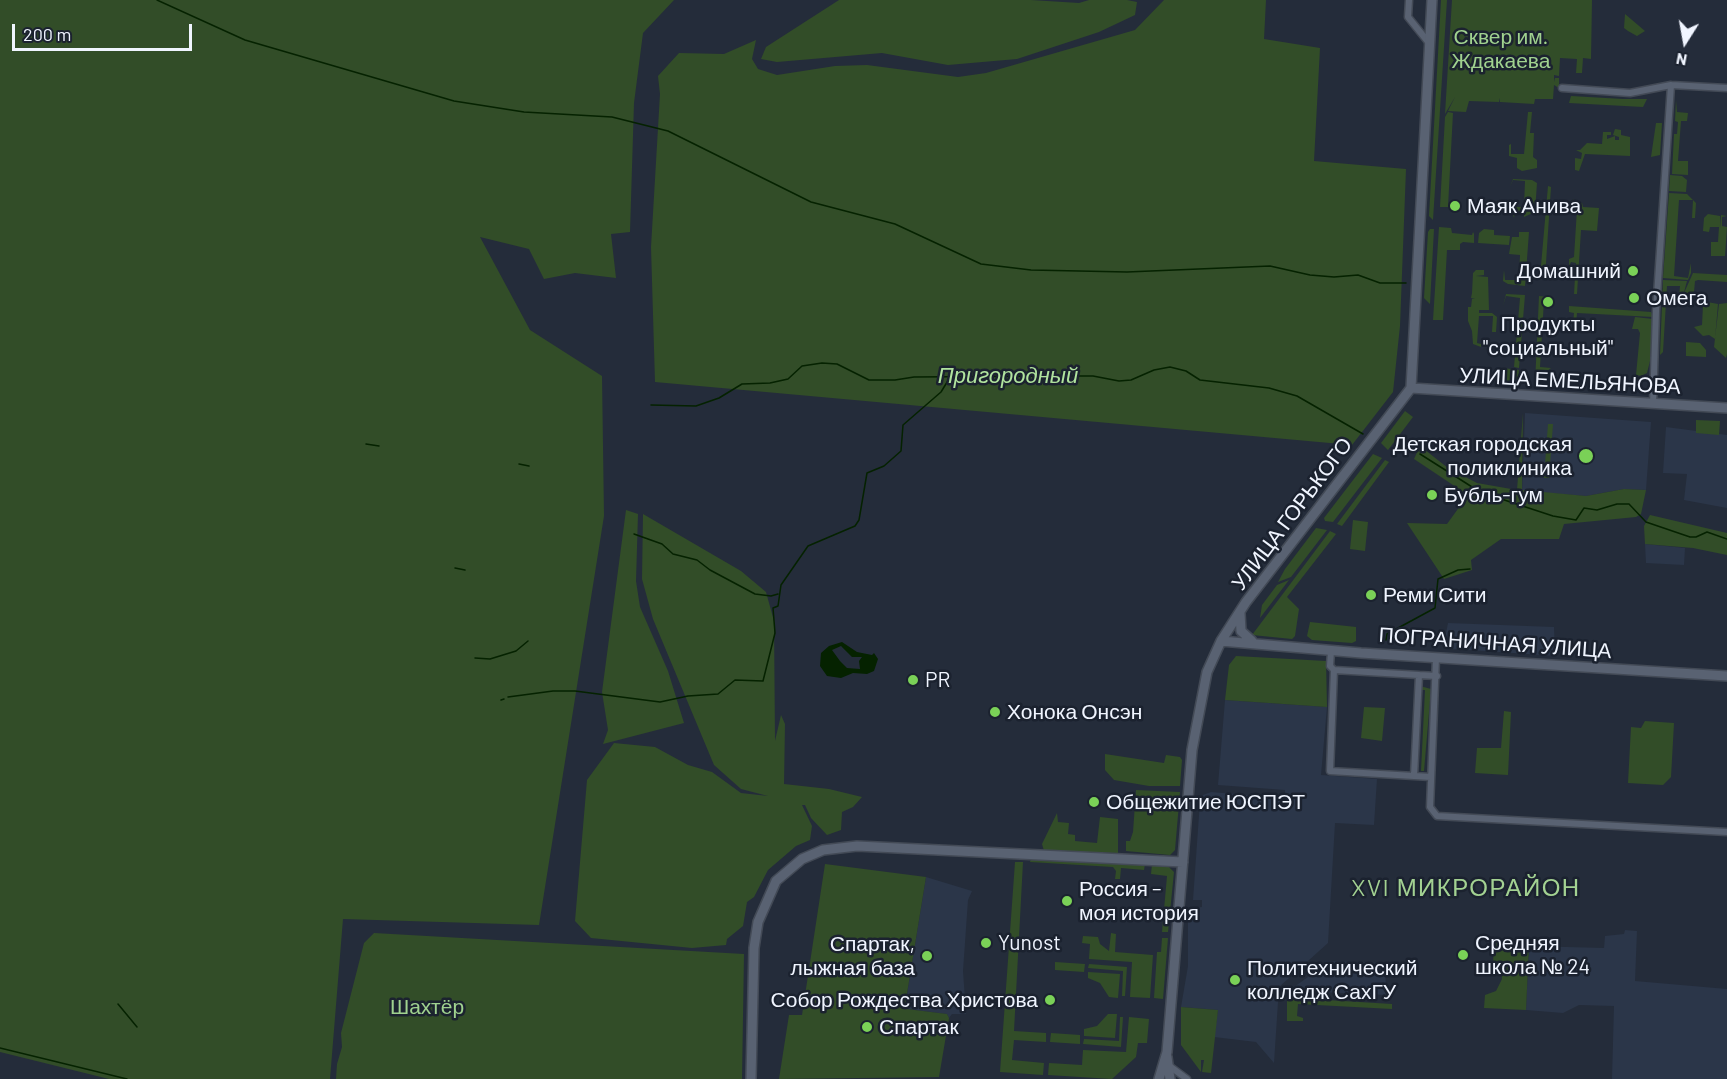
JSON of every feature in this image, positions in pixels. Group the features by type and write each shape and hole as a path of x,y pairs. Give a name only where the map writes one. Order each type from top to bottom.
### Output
{"main road":[{"path":"1411,388 1432,0"},
{"name":"УЛИЦА ЕМЕЛЬЯНОВА","path":"1411,388 1727,408"},
{"name":"УЛИЦА ГОРЬКОГО","path":"1170,1079 1167,1052 1192,750 1200,698 1207,672 1221,641 1240,611 1411,388"},
{"path":"1240,611 1239,625 1243,635 1260,645"},
{"name":"ПОГРАНИЧНАЯ УЛИЦА","path":"1221,641 1331,651 1727,676"},
{"name":"ПОГРАНИЧНАЯ УЛИЦА","path":"1217,652 1229,647 1260,645"},
{"path":"751,1079 754,948 762,908 776,881 802,859 840,846 1183,862"},
{"name":"УЛИЦА ГОРЬКОГО","path":"1159,1079 1167,1052"}],"street":[{"path":"1409,0 1408,17 1429,44"},
{"path":"1562,88 1630,93 1671,85 1727,88"},
{"path":"1653,404 1656,311 1671,85"},
{"path":"1331,651 1330,666 1334,670 1437,676"},
{"path":"1436,658 1430,807 1434,814 1441,818 1727,832"},
{"path":"1334,670 1330,771 1431,777"},
{"path":"1414,776 1419,675"},
{"path":"1168,1065 1187,1079"}],"shaded area":[{"name":"Детская городская поликлиника","path":"1525,413 1651,422 1646,490 1624,489 1586,496 1522,491"},
{"path":"1666,427 1727,435 1727,508 1684,500 1687,474 1663,473"},
{"path":"1645,544 1685,548 1684,565 1646,563"},
{"path":"1448,623 1554,627 1555,656 1443,648"},
{"path":"842,642 857,652 872,655 874,653 878,659 874,671 867,674 853,673 841,678 827,676 820,666 821,653 829,646","holes":["841,646 852,657 862,657 859,661 860,669 847,668 832,650"]},
{"path":"1225,700 1327,707 1321,775 1377,779 1374,825 1335,823 1328,943 1279,987 1274,1063 1256,1042 1214,1037 1218,1010 1181,1007 1188,966 1188,912 1191,908 1202,907 1202,900 1193,900 1200,801 1203,795 1211,792 1285,798 1285,790 1218,785"},
{"path":"926,877 972,891 968,900 963,971 966,1014 952,1014 949,1018 947,1014 907,1009 905,1006"},
{"path":"1625,930 1637,931 1635,981 1727,989 1727,1079 1612,1079 1614,1006 1579,1005 1563,1013 1526,1010 1529,946 1604,948 1605,936 1624,934"},
{"path":"1325,961 1384,963 1387,995 1297,991 1294,987 1322,967"}],"green space":[{"path":"0,0 674,0 643,33 634,103 630,232 611,234 616,278 575,273 544,279 529,249 480,237 530,330 602,376 604,516 539,925 343,919 330,1079 109,1079 0,1052"},
{"path":"839,0 1031,0 1079,3 1089,0 1127,0 1137,2 1135,15 1099,32 1017,59 948,65 882,53 777,62 761,59 766,47"},
{"path":"1164,0 1266,0 1264,39 1320,48 1314,161 1406,169 1400,326 1393,392 1352,445 655,382 651,247 660,94 658,76 679,53 724,54 756,40 752,59 758,69 777,75 835,66 867,65 958,77 986,73 1135,30"},
{"path":"1441,0 1447,0 1433,220 1429,216"},
{"name":"Сквер им. Ждакаева","path":"1452,0 1592,0 1591,59 1583,58 1582,73 1576,73 1577,59 1560,58 1559,76 1554,75 1554,82 1555,78 1559,78 1559,88 1554,85 1553,99 1535,99 1534,104 1500,102 1500,98 1499,102 1469,101 1466,112 1448,111 1455,97 1445,114"},
{"path":"1625,14 1645,31 1637,36 1624,28"},
{"path":"1571,96 1647,99 1643,107 1569,103"},
{"path":"1676,100 1677,112 1688,113 1687,121 1681,121 1678,161 1688,161 1688,175 1672,174 1674,134 1677,134 1678,122 1675,121"},
{"path":"1448,112 1453,113 1448,207 1440,207 1445,117"},
{"path":"1528,112 1532,112 1530,133 1534,133 1533,157 1537,160 1537,168 1522,171 1517,168 1517,158 1509,156 1509,145 1511,144 1511,154 1524,154"},
{"path":"1656,123 1662,123 1660,155 1651,157"},
{"path":"1615,129 1621,130 1621,135 1630,137 1630,156 1585,154 1579,171 1575,170 1575,158 1581,159 1582,153 1576,150 1580,150 1587,143 1602,144 1603,132 1611,132 1611,135 1607,135 1607,139 1615,136 1615,140 1619,140 1619,137 1613,135"},
{"path":"1670,175 1682,176 1687,180 1686,192 1669,191"},
{"path":"1513,179 1532,180 1537,183 1535,212 1524,217 1524,213 1515,212 1514,218 1512,207 1524,207 1525,181 1513,180 1510,187"},
{"path":"1548,186 1551,187 1545,278 1540,277"},
{"path":"1669,193 1687,194 1693,200 1679,200 1674,276 1688,278 1691,263 1688,280 1663,278"},
{"path":"1573,199 1575,202 1582,203 1583,207 1599,208 1597,231 1581,230 1577,294 1574,294 1575,277 1568,276 1569,269 1570,273 1575,273 1576,263 1571,262 1569,267 1569,259 1574,257 1577,209 1573,207"},
{"path":"1693,200 1696,203 1695,218 1692,218"},
{"path":"1708,214 1720,216 1720,228 1721,215 1727,216 1722,217 1722,226 1727,227 1725,256 1711,256 1711,242 1718,242 1719,227 1710,227 1709,232 1703,231 1704,218"},
{"path":"1439,227 1451,228 1452,233 1472,235 1473,232 1474,243 1463,242 1460,244 1460,250 1447,250 1443,320 1433,320"},
{"path":"1430,229 1434,229 1430,304 1424,298"},
{"path":"1484,229 1494,230 1494,235 1510,236 1509,245 1478,243 1479,233"},
{"path":"1519,232 1529,232 1525,286 1508,284 1503,281 1504,270 1505,280 1519,280 1520,255 1509,254 1512,237 1519,237"},
{"path":"1476,270 1484,270 1484,275 1476,276 1488,277 1489,310 1479,310 1479,313 1492,313 1497,317 1496,332 1492,332 1493,316 1479,316 1477,343 1481,344 1481,347 1473,344 1468,321 1468,307 1471,307 1472,299 1475,299 1471,298 1473,273"},
{"path":"1693,273 1727,275 1727,282 1698,280 1695,281 1694,292 1697,292 1695,296 1694,293 1684,293"},
{"path":"1663,280 1687,281 1683,296 1679,296 1680,286 1667,286 1663,352 1660,355"},
{"path":"1506,294 1525,295 1519,368 1514,367 1520,298 1506,296 1503,306"},
{"path":"1539,296 1549,297 1549,300 1544,300 1540,367 1551,368 1546,372 1546,385 1535,384"},
{"path":"1707,302 1718,304 1715,339 1709,335 1703,336 1694,327 1702,325 1703,305"},
{"path":"1727,303 1726,358 1714,347 1719,304"},
{"path":"1569,306 1651,312 1653,317 1577,313 1576,326 1573,324 1574,313 1569,312"},
{"path":"1635,317 1653,319 1650,361 1647,373 1641,376 1636,375 1640,333 1638,329 1632,329"},
{"path":"1686,342 1700,343 1706,350 1706,357 1686,356"},
{"path":"1503,368 1519,370 1518,382 1492,381 1492,378 1502,378"},
{"path":"1405,411 1413,417 1388,450 1381,443"},
{"path":"1523,413 1522,490 1586,496 1624,489 1646,490 1641,514 1636,517 1564,524 1559,539 1501,539 1471,560 1472,570 1444,579 1407,523 1447,524 1468,495 1414,459 1420,446 1448,468 1477,483 1517,490"},
{"path":"1696,420 1720,421 1719,435 1696,433"},
{"path":"1548,424 1553,424 1549,478 1544,478"},
{"path":"1373,454 1382,458 1333,522 1325,521 1324,518"},
{"path":"1385,460 1389,462 1342,526 1337,524"},
{"path":"626,510 638,514 636,581 640,607 668,671 684,723 603,744 608,730 602,692"},
{"path":"643,514 741,571 766,592 774,621 775,741 781,715 785,724 784,784 829,789 862,797 853,807 842,812 841,830 827,835 811,818 805,805 802,805 812,826 810,840 796,846 768,870 754,897 747,902 743,926 727,939 726,945 692,948 591,938 575,921 587,780 614,743 655,747 688,765 712,772 741,793 768,796 741,789 714,765 653,619 642,579"},
{"path":"1650,515 1727,533 1727,555 1693,548 1645,544 1644,526"},
{"path":"1353,520 1368,522 1365,551 1350,549"},
{"path":"1316,528 1327,530 1291,577 1278,582 1285,569"},
{"path":"1330,531 1336,534 1287,597 1299,609 1295,636 1292,639 1252,635"},
{"path":"1289,580 1260,618 1262,605 1277,585"},
{"path":"1310,622 1356,627 1356,641 1352,643 1312,640 1307,636"},
{"path":"1236,656 1326,661 1327,707 1225,700 1229,665"},
{"path":"1420,686 1431,689 1424,771 1421,771 1425,690 1420,690"},
{"path":"1364,707 1385,708 1382,741 1361,738"},
{"path":"1504,711 1511,712 1508,775 1475,773 1477,748 1501,748"},
{"path":"1645,721 1674,723 1671,777 1663,785 1628,783 1631,727 1641,728"},
{"path":"1105,754 1164,763 1166,755 1180,757 1182,760 1180,786 1149,786 1114,780 1105,770"},
{"path":"1136,790 1180,792 1175,850 1170,855 1126,851 1126,841 1130,841 1133,832"},
{"path":"1057,813 1058,822 1069,823 1068,834 1075,835 1075,841 1097,843 1100,817 1118,819 1118,853 1044,851 1042,844"},
{"path":"1031,859 1145,864 1144,870 1121,868 1120,879 1115,879 1116,871 1113,867 1030,862"},
{"path":"1015,862 1023,862 1014,1031 1046,1033 1046,1042 1014,1040 1012,1060 1044,1063 1043,1075 1000,1072"},
{"path":"825,864 926,877 905,1006 907,1009 947,1014 949,1018 939,1077 779,1079 789,1015 802,1015"},
{"path":"1152,864 1168,866 1174,872 1168,932 1162,932 1167,876 1151,874"},
{"name":"Шахтёр","path":"374,933 744,954 742,1079 336,1079 342,1047 341,1033 364,943"},
{"path":"1111,933 1116,934 1115,952 1153,955 1150,998 1130,997 1132,962 1089,959 1090,944 1082,943 1083,936 1098,937 1100,944 1109,951"},
{"path":"1162,938 1168,938 1163,999 1154,998 1157,952 1161,952"},
{"path":"1494,942 1529,946 1526,1010 1484,1008 1485,995 1496,991 1502,979 1501,971 1493,965"},
{"path":"1055,962 1085,964 1084,972 1055,970"},
{"path":"1089,964 1127,967 1125,996 1122,996 1123,971 1088,968"},
{"path":"1088,972 1120,974 1118,998 1109,997 1100,983 1088,978"},
{"path":"1287,999 1392,1004 1392,1009 1298,1004 1297,1016 1303,1018 1303,1021 1287,1021"},
{"path":"1181,1007 1218,1010 1211,1073 1202,1072 1204,1060 1201,1060 1201,1072 1181,1045"},
{"path":"1108,1014 1117,1014 1115,1038 1084,1036 1084,1029 1097,1026"},
{"path":"1120,1017 1123,1017 1121,1047 1083,1044 1084,1039 1119,1041"},
{"path":"1129,1017 1149,1019 1147,1043 1138,1043 1136,1057 1112,1079 1048,1075 1049,1063 1082,1065 1083,1050 1126,1052"},
{"path":"1051,1033 1080,1035 1080,1044 1050,1042"}],"waterway":[{"path":"157,0 245,40 454,101 524,112 612,117 668,131 811,202 895,224 981,264 1031,270 1127,272 1270,266 1310,275 1334,277 1358,275 1380,283 1406,283"},
{"name":"Пригородный","path":"651,405 696,406 719,398 742,384 770,383 788,379 802,366 822,363 837,364 869,380 914,377 1093,376 1119,381 1131,380 1154,370 1170,367 1186,371 1200,380 1269,388 1297,396 1363,434"},
{"path":"508,697 553,691 575,691 660,702 688,696 718,694 735,680 763,681 775,633 773,608 778,606 781,585 808,546 855,526 859,520 867,473 884,466 901,451 903,425 941,392 949,379"},
{"path":"366,444 379,446"},
{"name":"Пригородный","path":"1420,454 1480,492 1553,516 1576,520 1584,508 1597,510 1617,504 1629,504 1646,522 1690,537 1707,532 1727,539"},
{"path":"519,464 529,466"},
{"path":"634,534 662,544 673,554 697,560 710,570 755,594 771,596 778,594"},
{"path":"455,568 465,570"},
{"path":"1386,640 1387,634 1435,608 1438,579 1458,570 1470,569"},
{"path":"475,658 490,659 516,651 528,641"},
{"path":"118,1004 137,1027"},
{"path":"0,1048 127,1079"}],"place":[{"name":"Маяк Анива","path":"1455,206"},
{"name":"Домашний","path":"1633,271"},
{"name":"Омега","path":"1634,298"},
{"name":"Продукты \"социальный\"","path":"1548,302"},
{"name":"Детская городская поликлиника","path":"1586,456"},
{"name":"Бубль-гум","path":"1432,495"},
{"name":"Реми Сити","path":"1371,595"},
{"name":"PR","path":"913,680"},
{"name":"Хонока Онсэн","path":"995,712"},
{"name":"Общежитие ЮСПЭТ","path":"1094,802"},
{"name":"Россия – моя история","path":"1067,901"},
{"name":"Yunost","path":"986,943"},
{"name":"Средняя школа № 24","path":"1463,955"},
{"name":"Спартак, лыжная база","path":"927,956"},
{"name":"Политехнический колледж СахГУ","path":"1235,980"},
{"name":"Собор Рождества Христова","path":"1050,1000"},
{"name":"Спартак","path":"867,1027"}],"district":[{"name":"XVI МИКРОРАЙОН","path":"1466,888"}]}
